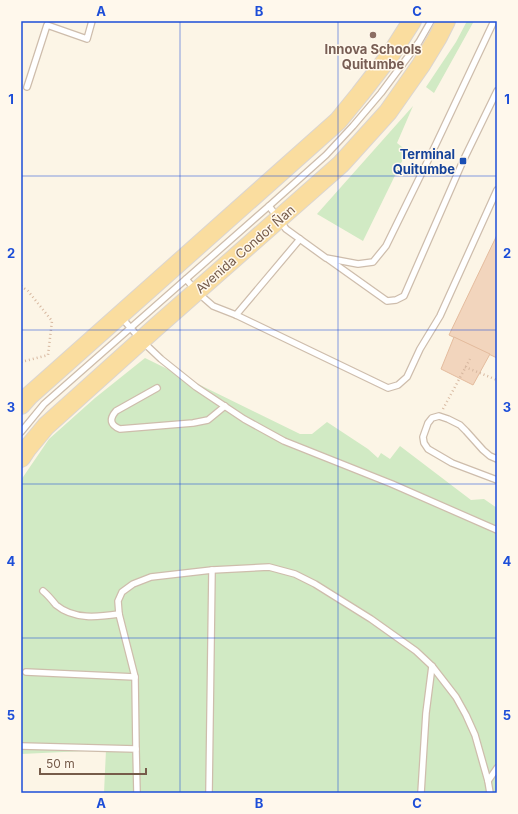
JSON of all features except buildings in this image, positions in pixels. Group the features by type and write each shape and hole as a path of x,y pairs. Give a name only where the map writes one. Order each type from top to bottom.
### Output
{"main road":[{"name":"Avenida Condor Ñan","path":"21,458 46,426 131,328 338,121 391,54 412,21"},
{"name":"Avenida Condor Ñan","path":"21,404 29,396 191,286 274,213 341,164 388,112 428,54 446,21"}],"lane":[{"path":"27,87 47,25 87,39 92,21"},
{"path":"431,21 420,42 381,93 274,213 286,229 387,301 396,300 404,296 463,161 497,91"},
{"path":"326,258 358,264 373,262 386,246 494,21"},
{"path":"191,286 212,306 236,315 388,388 398,385 407,377 420,349 440,316 497,190"},
{"path":"236,315 300,239"},
{"path":"21,432 44,404 131,328 161,359 196,387 244,419 284,441 392,484 497,530"},
{"path":"157,388 116,411 113,415 113,425 120,429 193,423 208,420 225,406"},
{"path":"497,460 482,450 460,425 439,416 432,418 428,423 423,437 424,443 428,449 452,463 497,480"},
{"path":"137,793 134,676 119,614 118,601 122,592 133,584 151,577 212,570 269,567 295,574 315,584 371,619 416,651 432,666 456,697 466,715 475,736 490,793"},
{"path":"210,793 212,570"},
{"path":"43,591 57,605 74,614 82,616 100,616 119,614"},
{"path":"421,793 426,713 432,666"},
{"path":"26,672 134,676"},
{"path":"21,746 136,749"},
{"path":"488,781 497,768"}],"path":[{"path":"21,286 28,291 52,320 48,355 21,362"},
{"path":"439,416 470,358"},
{"path":"465,367 497,380"}],"green space":[{"path":"467,21 474,21 434,93 426,87 456,42"},
{"path":"413,106 397,143 407,151 363,241 317,214"},
{"path":"145,358 300,434 312,434 327,422 368,449 378,458 381,453 390,459 400,446 471,500 484,499 497,508 497,793 104,793 106,750 21,754 21,480 49,439 95,398"}],"place":[{"name":"Innova Schools Quitumbe","path":"373,35"},
{"name":"Terminal Quitumbe","path":"463,161"}]}
